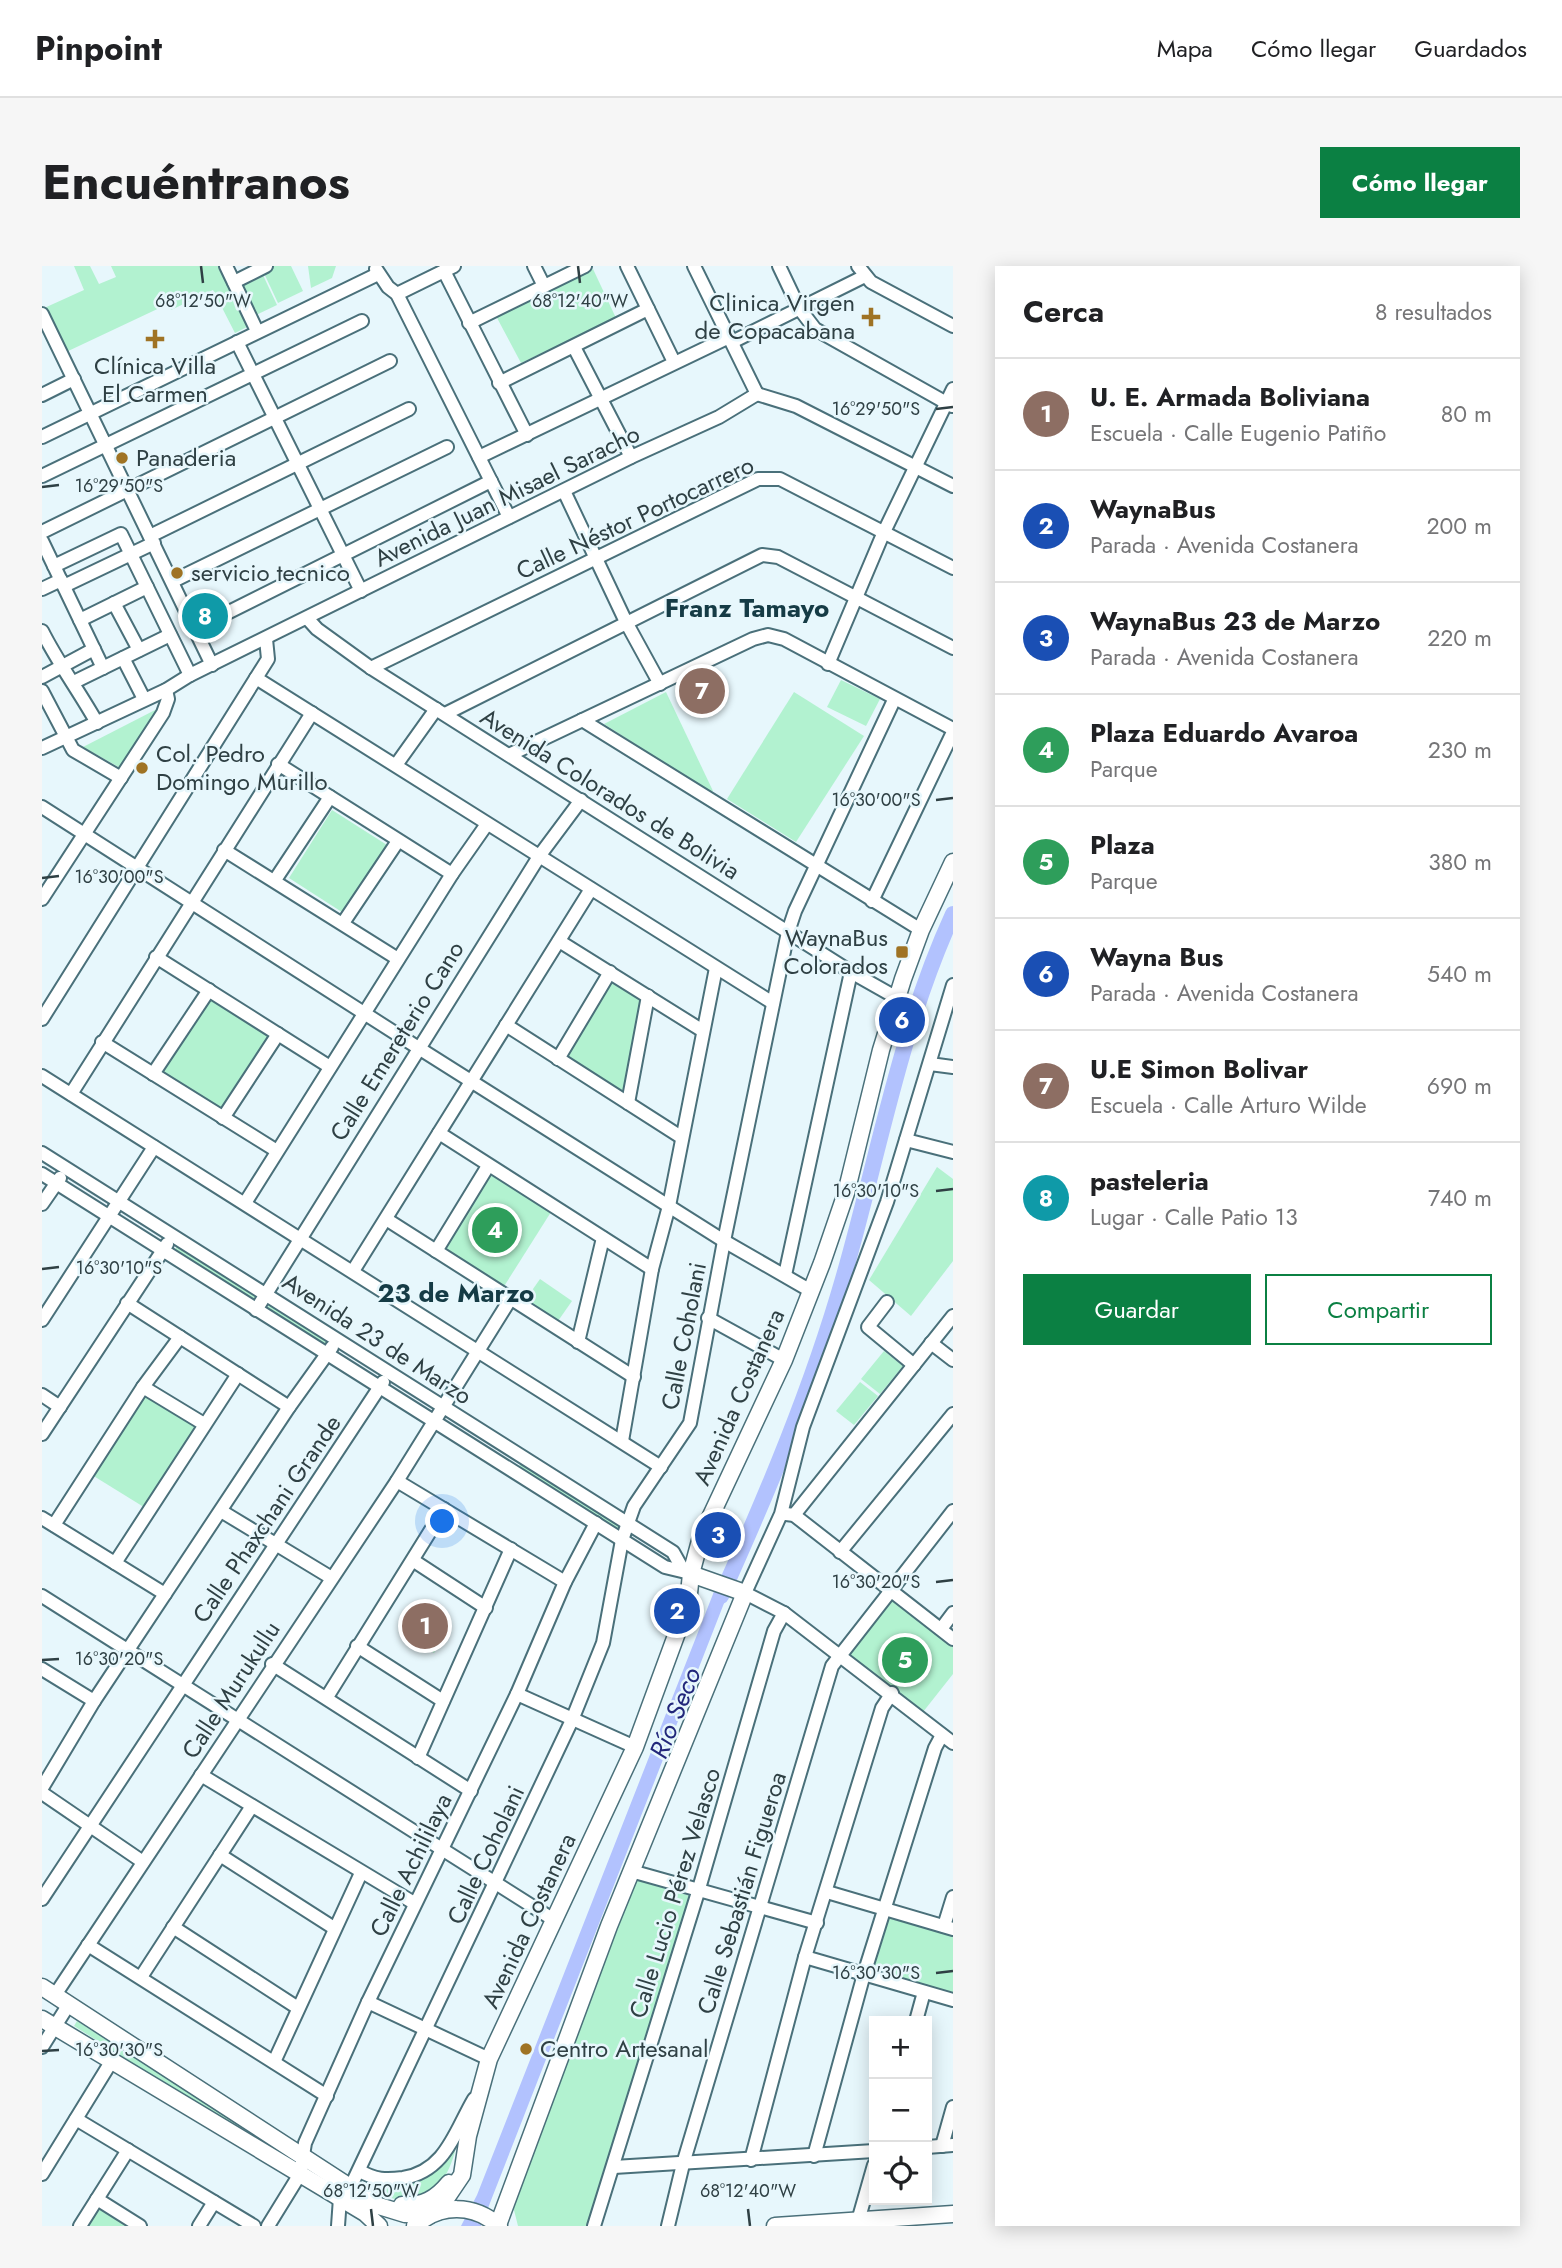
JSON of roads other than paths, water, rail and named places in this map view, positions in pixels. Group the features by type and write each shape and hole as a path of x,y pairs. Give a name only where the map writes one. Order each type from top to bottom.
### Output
{"main road":[{"name":"Avenida Costanera","path":"434,2213 462,2175 468,2136 489,2059 635,1747 688,1603 687,1571 708,1520 784,1360 811,1291 846,1193 881,1050 897,998 921,930 953,862"},
{"path":"55,1995 391,2211 434,2213 467,2209 495,2222 738,1592 687,1571"},
{"path":"48,2023 365,2213 379,2226"},
{"path":"351,2186 393,2203 418,2205 430,2201 439,2195 451,2180 468,2136"},
{"path":"340,2199 370,2226"},
{"path":"415,2226 434,2213"},
{"path":"775,2226 953,2214"}],"street":[{"path":"226,266 257,331"},
{"path":"234,282 266,266"},
{"path":"534,266 544,286"},
{"path":"469,323 585,266"},
{"path":"627,266 674,362"},
{"path":"694,266 757,394 796,406 953,486"},
{"path":"779,266 799,308 827,338 949,405"},
{"path":"397,294 449,269 469,323 527,435"},
{"path":"42,437 237,342 376,270 397,294 509,517"},
{"path":"479,457 674,362 731,340 799,308 861,271 953,326"},
{"path":"499,383 648,309"},
{"path":"42,314 48,339 74,379 212,665"},
{"path":"42,476 362,321"},
{"path":"237,342 361,591"},
{"path":"574,346 631,457"},
{"path":"42,532 390,361"},
{"path":"42,396 74,379"},
{"path":"828,664 883,534 915,466 949,405 953,389"},
{"name":"Avenida Juan Misael Saracho","path":"42,748 166,690 190,675 631,457 719,418 757,394"},
{"path":"42,589 131,554 152,540 409,409"},
{"path":"173,582 447,447"},
{"name":"Calle Néstor Portocarrero","path":"371,668 758,479 769,477 780,479 953,568"},
{"path":"195,629 491,481"},
{"path":"564,491 626,622 660,684"},
{"path":"54,566 121,534 190,675"},
{"path":"42,541 103,668"},
{"path":"396,765 440,712 753,558 769,554 953,648"},
{"path":"80,620 147,587"},
{"path":"114,603 139,650"},
{"name":"Avenida Colorados de Bolivia","path":"307,618 317,629 371,668 851,972 897,998"},
{"path":"42,631 55,659 64,665 97,723"},
{"path":"74,682 170,635"},
{"path":"509,755 762,636 784,639 953,730 872,901"},
{"path":"42,1019 268,659 266,639"},
{"path":"42,677 94,649"},
{"path":"123,658 144,699"},
{"path":"256,678 773,1003"},
{"path":"44,891 84,835 163,712 168,699 166,690"},
{"path":"42,693 73,750 121,778"},
{"name":"Calle Coholani","path":"351,2186 572,1720 603,1643 622,1540 638,1498 690,1423 708,1318 788,932 794,911 894,700"},
{"path":"71,1094 312,713"},
{"path":"582,720 921,930"},
{"path":"278,764 452,874"},
{"path":"275,880 330,797"},
{"name":"Calle Emereterio Cano","path":"256,1310 417,1047 540,855 581,800"},
{"path":"42,807 724,1241 811,1291"},
{"path":"245,1203 452,874 487,824"},
{"path":"343,923 398,841"},
{"path":"224,850 398,960"},
{"path":"353,1271 591,889"},
{"path":"559,941 704,1031"},
{"path":"156,957 330,1067"},
{"path":"622,1441 652,1269 670,1206 681,1137 716,968"},
{"path":"558,1059 610,972"},
{"path":"785,1275 851,972"},
{"path":"788,1514 803,1427 887,1202 950,1004 953,985"},
{"path":"153,1074 209,990"},
{"path":"628,1102 648,996"},
{"path":"506,1026 681,1137"},
{"path":"223,1118 278,1034"},
{"path":"102,1042 277,1152"},
{"path":"930,1063 953,1067"},
{"path":"42,1076 661,1467"},
{"path":"439,1133 652,1269"},
{"path":"906,1140 953,1153"},
{"path":"42,1320 154,1147"},
{"name":"Avenida 23 de Marzo","path":"42,1153 673,1552 687,1571"},
{"path":"436,1251 488,1166"},
{"path":"42,1204 66,1168"},
{"name":"Avenida 23 de Marzo","path":"42,1174 665,1567 687,1571"},
{"path":"386,1219 634,1377"},
{"path":"42,1434 172,1235"},
{"path":"578,1342 603,1238"},
{"name":"Calle Murukullu","path":"42,2047 55,1995 272,1664 397,1481 510,1298"},
{"path":"887,1302 868,1327 914,1365"},
{"path":"127,1303 289,1407"},
{"path":"814,2156 864,1974 935,1748 948,1739 892,1693 784,1613 738,1592 788,1514 953,1316"},
{"path":"708,1318 784,1360"},
{"path":"54,1525 143,1387 180,1337"},
{"path":"143,1862 42,1791 94,1701 337,1339"},
{"path":"931,1343 953,1360"},
{"name":"Calle Phaxchani Grande","path":"42,1899 389,1372"},
{"path":"115,1563 238,1374"},
{"path":"143,1387 204,1424"},
{"path":"42,1395 60,1407"},
{"path":"840,1552 953,1413"},
{"path":"507,1467 517,1452"},
{"path":"397,1481 565,1581"},
{"path":"327,1697 444,1509"},
{"path":"221,1511 330,1577"},
{"name":"Calle Sebastián Figueroa","path":"668,2226 683,2164 832,1665 953,1511"},
{"path":"788,1514 953,1639"},
{"path":"42,1518 165,1594"},
{"name":"Calle Achililaya","path":"268,2226 300,2174 302,2156 368,2002 517,1694 565,1581 596,1523"},
{"path":"418,1758 510,1549"},
{"path":"414,1561 486,1608"},
{"path":"42,1596 554,1920"},
{"name":"Calle Lucio Pérez Velasco","path":"594,2226 698,1892 774,1631 784,1613"},
{"path":"940,1629 953,1613"},
{"path":"358,1646 443,1701"},
{"path":"272,1664 471,1791"},
{"path":"42,1670 94,1701"},
{"path":"751,2160 805,1957 882,1708 892,1693"},
{"path":"517,1694 635,1747"},
{"path":"201,1776 414,1903"},
{"path":"141,1977 252,1806"},
{"path":"219,1855 334,1928"},
{"path":"631,1871 760,1910 817,1923"},
{"path":"274,2062 361,1873"},
{"path":"827,1892 948,1927 953,1897"},
{"path":"173,1927 298,2008"},
{"path":"88,1945 327,2096"},
{"path":"805,1957 953,2000"},
{"path":"917,2016 924,1992"},
{"path":"368,2002 489,2059"},
{"path":"42,2174 111,2062"},
{"path":"360,2171 374,2179 390,2180 430,2169 442,2158 481,2086"},
{"path":"948,2146 953,2107"},
{"path":"76,2119 254,2226"},
{"path":"80,2226 128,2150"},
{"path":"614,2167 869,2151"},
{"path":"859,2221 869,2184"},
{"path":"97,2199 140,2226"},
{"path":"338,2226 340,2199"},
{"path":"199,2226 214,2202"}],"water":[{"name":"Río Seco","path":"715,1589 728,1593 481,2226 461,2226 477,2195"}],"waterway":[{"name":"Río Seco","path":"721,1596 772,1479 831,1319 904,1048 934,958 953,914"}],"place":[{"name":"Clinica Virgen de Copacabana","path":"871,317"},
{"name":"Clínica Villa El Carmen","path":"155,339"},
{"name":"Panaderia","path":"122,458"},
{"name":"servicio tecnico","path":"177,573"},
{"name":"pasteleria","path":"205,616"},
{"name":"U.E Simon Bolivar","path":"702,691"},
{"name":"Col. Pedro Domingo Murillo","path":"142,768"},
{"name":"WaynaBus Colorados","path":"902,952"},
{"name":"Wayna Bus","path":"902,1020"},
{"name":"Plaza Eduardo Avaroa","path":"495,1230"},
{"name":"WaynaBus 23 de Marzo","path":"718,1535"},
{"name":"WaynaBus","path":"677,1611"},
{"name":"U. E. Armada Boliviana","path":"425,1626"},
{"name":"Plaza","path":"905,1660"},
{"name":"Centro Artesanal","path":"526,2049"}],"district":[{"name":"Franz Tamayo","path":"747,608"},
{"name":"23 de Marzo","path":"456,1293"}]}
